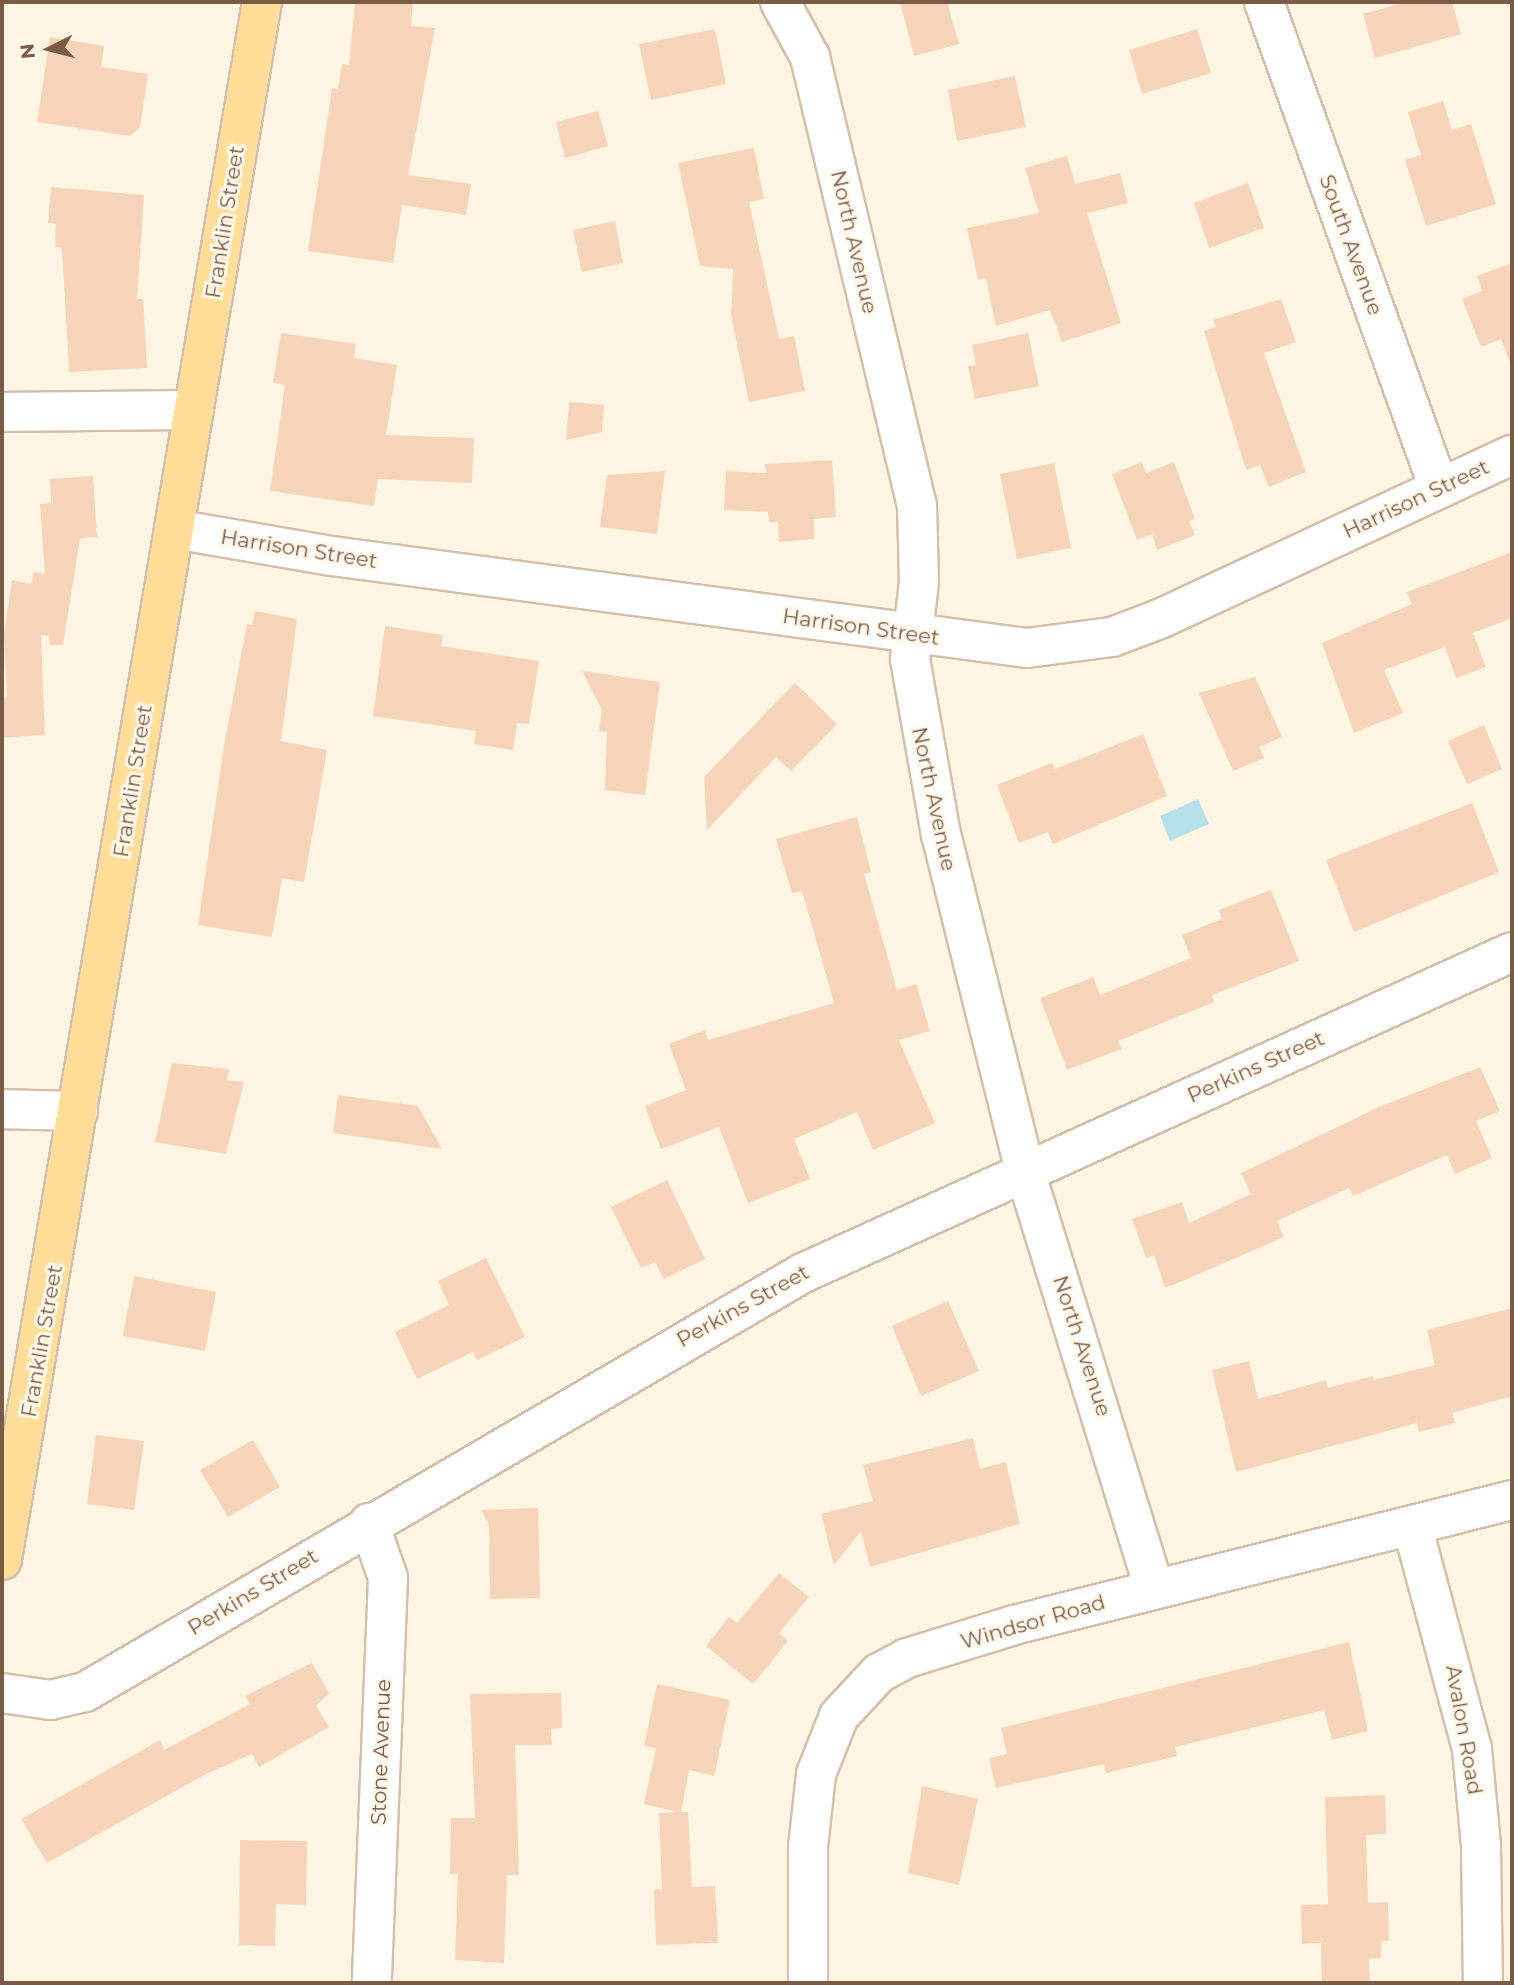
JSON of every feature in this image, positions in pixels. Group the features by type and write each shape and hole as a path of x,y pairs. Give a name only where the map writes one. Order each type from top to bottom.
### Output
{"main road":[{"name":"Franklin Street","path":"2,1560 262,2"}],"street":[{"name":"North Avenue","path":"780,2 810,57 912,481 920,559 911,635 912,681 932,794 1025,1171 1154,1588"},
{"name":"South Avenue","path":"1264,2 1439,488"},
{"path":"2,412 194,410"},
{"name":"Harrison Street","path":"174,529 911,635 1027,648 1112,637 1512,455"},
{"name":"Perkins Street","path":"2,1693 50,1700 85,1692 369,1523 803,1273 1512,952"},
{"path":"2,1109 78,1111"},
{"name":"Windsor Road","path":"808,1983 812,1796 830,1734 853,1698 878,1674 907,1658 1154,1588 1512,1500"},
{"name":"Stone Avenue","path":"369,1523 388,1578 372,1983"},
{"name":"Avalon Road","path":"1412,1525 1472,1749 1483,1983"}],"water":[{"path":"1198,799 1209,824 1170,841 1160,816"}],"building":[{"path":"355,2 413,2 411,26 435,28 408,175 471,184 466,215 402,205 393,263 308,251 332,88 338,89 342,64 349,65"},
{"path":"900,2 947,2 959,44 914,56"},
{"path":"1406,2 1452,2 1461,34 1375,58 1363,14"},
{"path":"715,29 726,84 651,100 639,44"},
{"path":"1197,29 1211,73 1142,94 1129,50"},
{"path":"50,37 104,46 101,67 148,74 140,127 130,136 37,122"},
{"path":"1015,76 1026,127 957,141 948,90"},
{"path":"1443,101 1452,130 1471,124 1496,204 1426,226 1405,160 1421,155 1408,112"},
{"path":"598,111 608,146 565,158 556,122"},
{"path":"754,148 764,199 749,202 779,339 794,336 805,391 749,402 731,316 733,269 700,266 678,163"},
{"path":"1067,156 1075,184 1120,173 1128,203 1087,213 1121,323 1062,342 1050,310 996,326 986,278 978,280 967,228 1039,213 1025,168"},
{"path":"1248,183 1264,228 1209,248 1194,203"},
{"path":"51,187 144,195 137,299 143,299 147,368 69,372 62,248 55,247 56,224 48,223"},
{"path":"615,221 623,263 582,272 573,230"},
{"path":"1512,263 1510,362 1501,339 1481,347 1462,299 1482,291 1477,276"},
{"path":"1281,299 1296,342 1264,353 1306,472 1269,487 1260,465 1246,470 1204,331 1216,327 1213,320"},
{"path":"281,333 356,344 354,358 397,365 386,435 474,438 472,483 378,479 374,506 270,491 285,385 273,383"},
{"path":"1028,333 1039,386 975,399 968,366 976,365 972,345"},
{"path":"569,402 604,405 602,432 566,440"},
{"path":"832,460 836,517 814,519 814,539 779,542 778,522 769,522 768,512 724,510 726,471 766,473 765,464"},
{"path":"1142,462 1146,473 1174,462 1195,519 1189,521 1195,535 1157,550 1152,534 1137,540 1112,474"},
{"path":"1054,463 1071,548 1017,559 1000,474"},
{"path":"665,471 657,534 600,527 607,475"},
{"path":"93,476 97,537 80,538 63,645 50,645 49,636 41,635 45,735 2,738 2,698 7,697 4,634 12,580 31,584 34,572 45,574 40,504 51,503 50,479"},
{"path":"1512,552 1512,618 1473,633 1486,667 1456,678 1445,647 1384,670 1403,713 1354,733 1322,643 1412,604 1407,592"},
{"path":"255,611 297,619 281,741 327,750 304,882 282,878 272,937 198,925 224,746 247,624 252,625"},
{"path":"385,626 443,635 441,646 539,661 529,724 517,723 513,750 474,744 476,731 373,716"},
{"path":"582,671 660,682 645,795 605,790 607,732 599,731 602,710"},
{"path":"1255,677 1282,737 1259,747 1264,758 1233,771 1199,693"},
{"path":"795,683 837,724 791,771 776,757 707,830 704,777"},
{"path":"1484,725 1502,769 1467,784 1448,741"},
{"path":"1143,734 1167,796 1053,844 1048,832 1019,843 997,785 1052,763 1055,769"},
{"path":"1472,803 1499,872 1354,932 1326,860"},
{"path":"857,817 871,872 864,874 897,990 916,984 930,1031 899,1040 935,1123 873,1150 857,1112 794,1139 810,1179 748,1203 719,1127 661,1149 645,1106 686,1090 669,1044 705,1030 708,1040 834,1003 802,891 792,893 776,839"},
{"path":"1271,890 1299,961 1212,995 1214,1002 1118,1041 1121,1049 1067,1070 1040,998 1093,977 1100,995 1191,958 1182,935 1222,919 1219,910"},
{"path":"172,1063 229,1069 227,1080 244,1082 226,1154 155,1142"},
{"path":"1480,1067 1500,1111 1476,1121 1492,1158 1455,1174 1447,1155 1353,1196 1349,1188 1277,1221 1284,1237 1173,1285 1165,1287 1154,1255 1146,1258 1132,1219 1182,1202 1189,1223 1251,1194 1241,1173 1379,1107"},
{"path":"338,1095 418,1106 442,1149 333,1133"},
{"path":"667,1180 705,1259 664,1279 655,1262 641,1268 611,1207"},
{"path":"486,1258 525,1337 477,1360 473,1352 417,1379 395,1332 449,1305 438,1281"},
{"path":"134,1276 216,1292 205,1351 123,1336"},
{"path":"948,1301 979,1371 921,1396 892,1326"},
{"path":"1512,1308 1512,1396 1452,1413 1455,1423 1419,1432 1417,1423 1236,1472 1212,1370 1249,1361 1258,1399 1326,1380 1328,1388 1373,1376 1374,1380 1435,1365 1427,1330"},
{"path":"96,1435 144,1441 134,1510 87,1504"},
{"path":"973,1438 980,1469 1006,1462 1020,1524 870,1567 861,1531 834,1565 821,1514 873,1501 863,1465"},
{"path":"253,1440 280,1487 228,1517 200,1470"},
{"path":"538,1508 540,1598 490,1599 489,1525 481,1510"},
{"path":"779,1573 809,1597 779,1633 788,1641 753,1684 706,1646 729,1617 737,1623"},
{"path":"1349,1642 1368,1731 1332,1740 1324,1710 1175,1747 1177,1756 1106,1773 1104,1764 996,1788 989,1758 1007,1754 1001,1728"},
{"path":"312,1663 329,1693 316,1706 329,1727 259,1767 252,1754 204,1775 47,1863 21,1819 160,1740 164,1750 250,1704 245,1696"},
{"path":"657,1684 730,1700 714,1776 689,1770 681,1812 688,1812 692,1887 715,1886 718,1943 656,1945 654,1890 662,1889 659,1813 678,1812 644,1804 656,1748 644,1746"},
{"path":"561,1693 562,1728 551,1729 552,1745 515,1745 519,1875 507,1875 504,1963 455,1960 458,1874 450,1874 451,1818 475,1818 470,1694"},
{"path":"922,1786 978,1799 959,1885 908,1873"},
{"path":"1385,1795 1386,1834 1366,1835 1368,1903 1388,1902 1389,1940 1381,1941 1381,1958 1369,1959 1370,1981 1322,1983 1321,1943 1302,1944 1301,1905 1328,1904 1325,1797"},
{"path":"240,1840 307,1841 306,1905 276,1904 275,1946 239,1945"}]}
